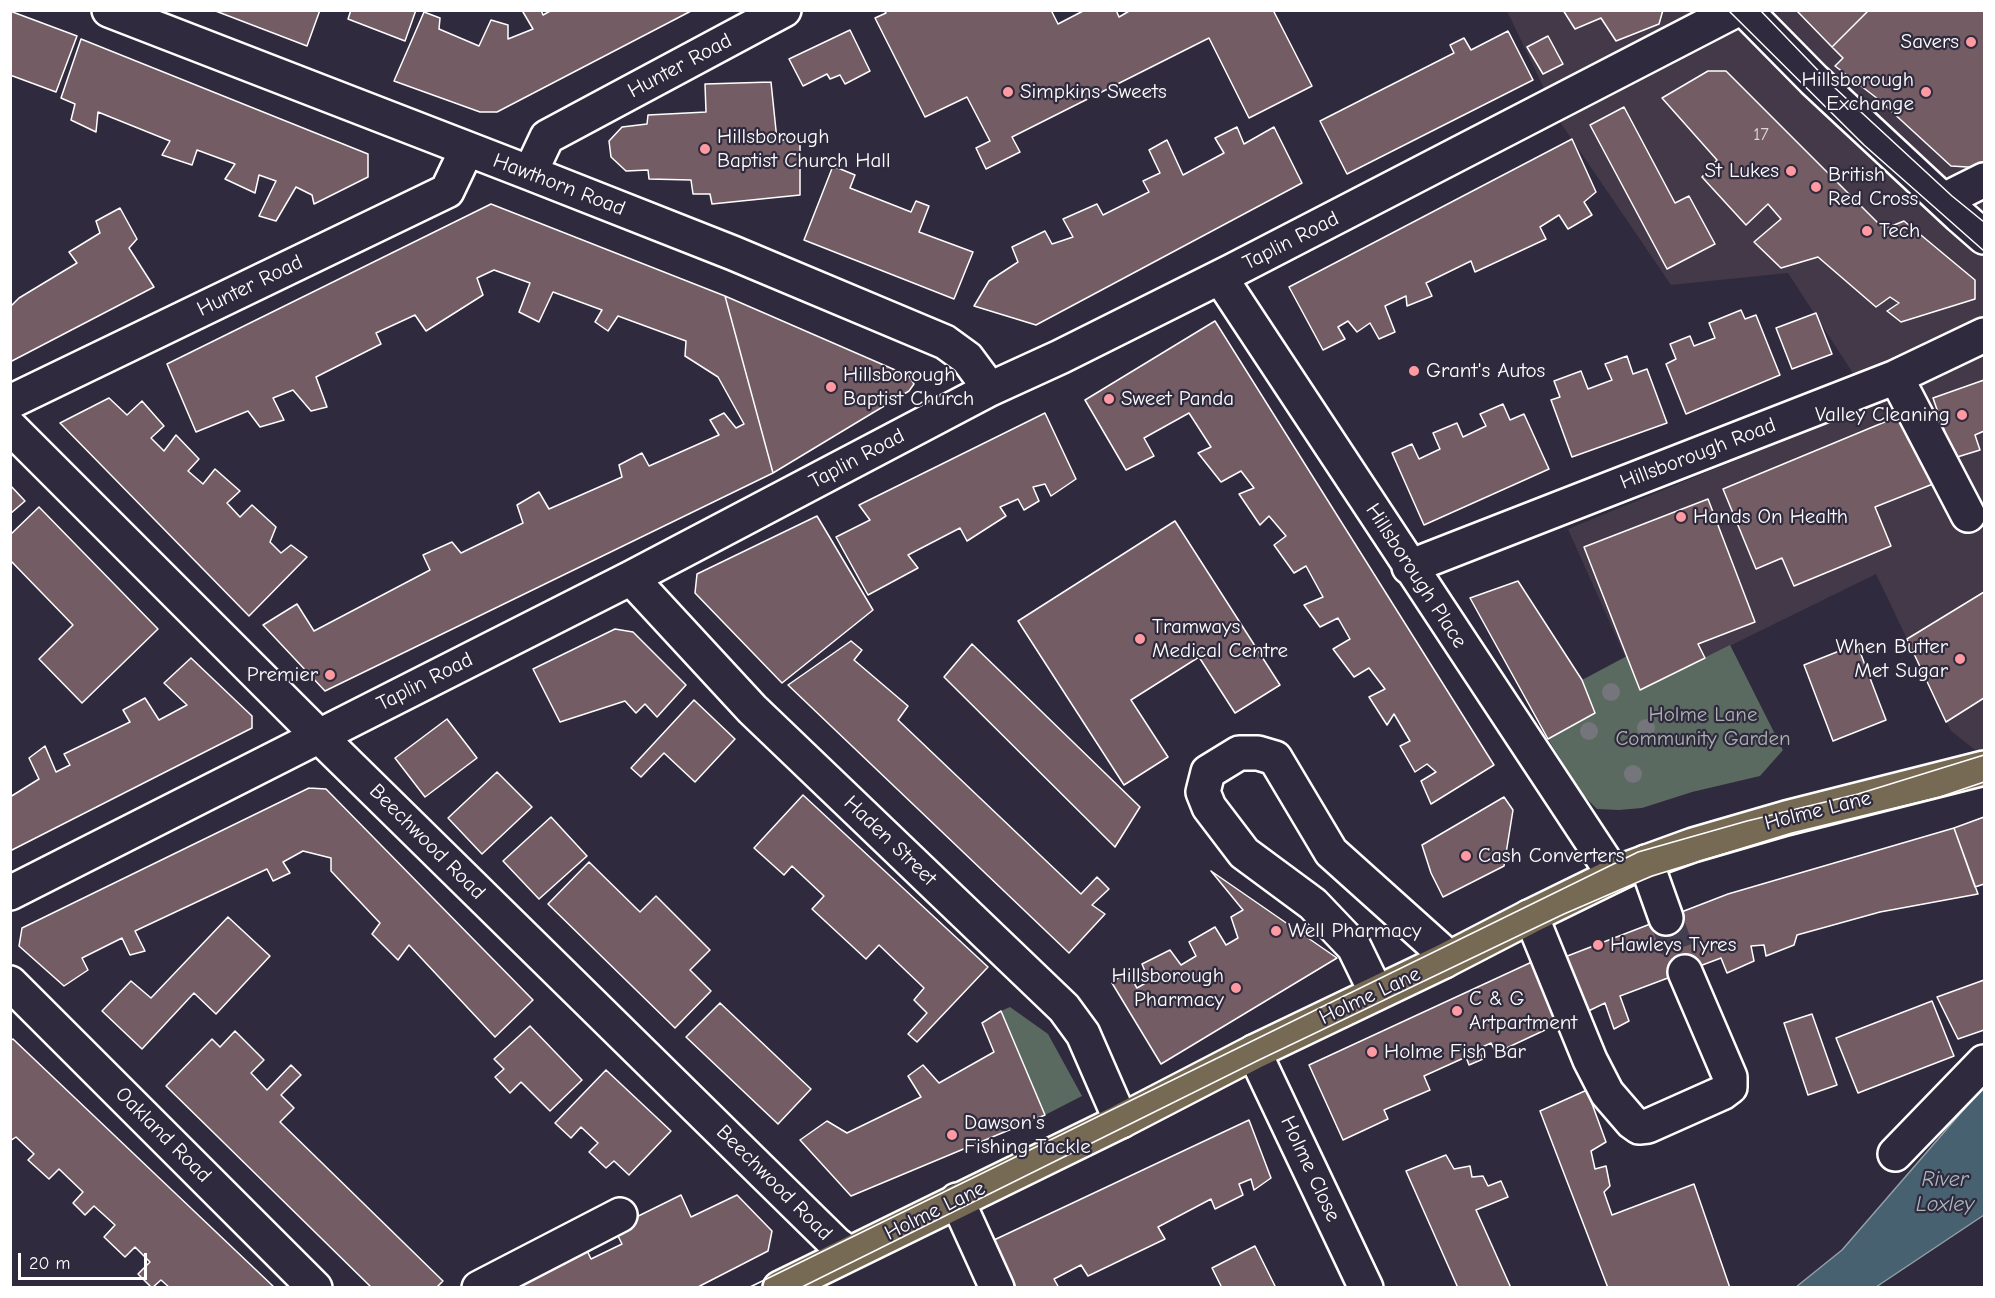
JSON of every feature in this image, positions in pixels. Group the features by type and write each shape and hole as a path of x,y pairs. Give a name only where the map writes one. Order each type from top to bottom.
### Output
{"main road":[{"name":"Holme Lane","path":"780,1287 1254,1052 1444,961 1614,875 1694,845 1786,818 1984,768"}],"street":[{"name":"Hawthorn Road","path":"109,10 733,253 945,342 966,358 990,389"},
{"name":"Hunter Road","path":"530,173 547,138 784,10"},
{"name":"Taplin Road","path":"10,893 631,578 990,389 1060,357 1220,277 1736,10"},
{"path":"1745,10 1815,80 1984,237"},
{"name":"Hunter Road","path":"10,402 447,191 466,149"},
{"path":"1944,200 1984,180"},
{"name":"Hillsborough Place","path":"1220,277 1614,875"},
{"name":"Hillsborough Road","path":"1409,567 1896,377 1984,334"},
{"path":"1896,377 1968,515"},
{"name":"Beechwood Road","path":"10,427 319,736 836,1244 849,1253"},
{"name":"Haden Street","path":"631,578 752,709 1064,1008 1083,1034 1120,1120"},
{"path":"1374,994 1371,982 1354,947 1313,904 1244,853 1209,807 1203,792 1208,772 1239,753 1258,753 1275,758 1331,852 1438,949 1444,961"},
{"path":"1646,862 1666,918"},
{"path":"1529,917 1536,928 1590,1059 1607,1093 1639,1127 1648,1126 1722,1093 1730,1087 1730,1077 1685,972"},
{"name":"Oakland Road","path":"10,983 315,1287"},
{"name":"Holme Close","path":"1254,1052 1366,1287"},
{"path":"1895,1154 1984,1062"},
{"path":"957,1200 998,1287"},
{"path":"479,1287 620,1215"}],"shaded area":[{"path":"1507,11 1984,11 1984,757 1951,731 1876,574 1640,690 1568,529 1873,404 1788,273 1671,285 1560,122"}],"green space":[{"name":"Holme Lane Community Garden","path":"1730,645 1783,750 1760,776 1692,792 1642,808 1597,809 1583,795 1548,739 1595,713 1582,680 1627,656 1640,690"},
{"path":"1010,1007 1048,1034 1082,1096 1045,1115 1001,1011"}],"water":[{"name":"River Loxley","path":"1984,1086 1984,1215 1876,1287 1796,1287 1842,1250"}],"building":[{"path":"213,10 320,10 307,46"},
{"path":"351,10 416,10 405,41 348,19"},
{"path":"541,10 543,15 552,10 693,10 497,112 480,112 394,81 424,12 440,18 439,29 479,46 491,20 508,25 508,39 533,29 523,12"},
{"name":"Simpkins Sweets","path":"884,10 1051,10 1058,24 1085,10 1116,10 1119,17 1131,10 1273,10 1312,86 1249,118 1209,38 1012,137 1020,152 986,169 976,148 990,141 967,97 925,117 875,18 886,13"},
{"path":"1563,10 1663,10 1659,24 1616,41 1601,18 1575,29"},
{"path":"1796,10 1869,10 1832,47"},
{"name":"Hillsborough Exchange","path":"1869,10 1984,10 1984,168 1951,166 1878,99 1835,66 1843,58 1832,47"},
{"path":"10,11 77,36 56,92 10,75"},
{"path":"850,30 870,71 845,84 840,75 830,79 827,74 803,86 789,59"},
{"path":"1508,31 1533,80 1347,174 1320,121 1454,53 1450,45 1464,38 1471,50"},
{"path":"1548,36 1563,64 1543,74 1527,47"},
{"path":"81,39 368,154 368,177 314,204 312,195 296,187 276,221 259,216 276,181 259,175 255,193 225,179 235,164 197,150 192,165 162,155 170,141 98,112 96,132 71,120 75,104 61,98"},
{"path":"1708,71 1726,71 1884,229 1904,221 1975,280 1975,299 1901,322 1887,311 1899,303 1890,297 1876,307 1818,257 1781,268 1754,242 1781,219 1768,204 1746,225 1702,177 1717,160 1662,98"},
{"name":"Hillsborough Baptist Church Hall","path":"771,82 777,140 800,140 800,195 712,204 710,194 693,194 691,180 649,179 648,170 626,171 611,157 609,141 622,127 647,124 648,115 706,112 705,84"},
{"path":"1624,107 1675,203 1689,196 1715,244 1667,269 1590,125"},
{"path":"1237,127 1244,144 1274,127 1302,183 1036,325 974,306 989,281 1018,262 1012,247 1045,231 1052,244 1073,237 1063,219 1097,204 1103,215 1149,192 1143,181 1160,173 1149,150 1167,140 1183,175 1224,153 1215,138"},
{"path":"1572,139 1596,192 1584,202 1592,215 1568,229 1559,215 1540,227 1546,239 1475,272 1471,261 1426,283 1432,296 1407,306 1406,296 1385,306 1395,332 1379,339 1370,323 1357,332 1348,321 1338,327 1345,339 1323,350 1289,287"},
{"path":"833,166 855,175 850,188 911,212 916,201 929,206 919,232 973,252 954,299 804,240"},
{"path":"491,204 725,296 773,473 325,691 263,625 297,604 314,631 430,570 423,555 452,542 461,553 523,523 517,505 539,492 549,509 622,477 619,465 642,453 649,466 719,435 710,420 724,413 736,428 744,424 718,377 685,356 686,341 618,316 608,331 595,322 602,310 553,292 539,322 519,312 530,283 494,270 477,278 483,295 426,331 415,315 376,333 381,344 316,377 327,407 311,411 293,390 273,398 284,420 260,427 248,411 196,432 167,364"},
{"path":"120,208 137,239 129,248 154,287 10,362 10,307 19,298 77,263 69,252 100,233 96,221"},
{"name":"Hillsborough Baptist Church","path":"725,296 909,376 914,384 909,391 773,473"},
{"path":"1741,310 1745,319 1756,315 1780,375 1686,414 1666,364 1676,359 1670,344 1690,336 1694,346 1715,338 1709,323"},
{"path":"1816,313 1832,354 1792,369 1776,328"},
{"path":"1215,321 1494,765 1431,804 1421,781 1436,772 1427,764 1415,772 1400,746 1410,741 1394,714 1387,725 1369,697 1385,689 1369,668 1354,677 1333,649 1350,639 1338,618 1320,627 1304,605 1323,597 1306,566 1294,573 1274,545 1286,536 1269,516 1260,525 1239,494 1254,488 1241,471 1221,482 1198,453 1211,447 1189,413 1144,438 1154,456 1126,470 1085,400"},
{"path":"1627,356 1633,374 1647,369 1667,423 1572,457 1551,400 1560,397 1554,381 1581,371 1588,389 1612,380 1605,364"},
{"name":"Valley Cleaning","path":"1984,380 1984,431 1975,435 1980,450 1954,458 1933,398"},
{"path":"109,398 127,415 142,401 164,426 151,438 164,451 176,435 199,459 188,471 203,484 215,469 240,491 227,503 240,517 252,505 276,527 270,542 281,553 291,545 307,557 249,616 60,423"},
{"path":"1503,404 1510,420 1524,414 1549,469 1424,525 1392,453 1412,444 1419,459 1440,449 1433,433 1457,423 1463,437 1486,426 1480,414"},
{"path":"1045,413 1076,479 1051,496 1045,484 1033,487 1039,501 1024,510 1018,499 1000,507 1006,516 967,541 960,528 908,555 918,568 868,595 836,537 870,520 859,505"},
{"path":"1904,414 1933,484 1875,507 1891,546 1794,586 1782,558 1756,569 1723,489"},
{"path":"10,485 25,501 10,514"},
{"path":"1708,499 1755,622 1698,644 1705,658 1640,690 1584,547"},
{"path":"39,507 158,629 82,703 39,659 73,625 10,560 10,535"},
{"path":"817,516 873,610 782,683 695,593 697,574"},
{"name":"Tramways Medical Centre","path":"1175,521 1280,685 1235,713 1199,657 1131,700 1168,757 1124,785 1018,621"},
{"path":"1518,581 1582,680 1595,713 1548,739 1470,598"},
{"path":"1984,592 1984,698 1946,722 1907,639"},
{"path":"615,629 633,632 686,685 657,717 645,704 636,713 625,701 560,722 533,669"},
{"path":"851,641 862,650 854,660 908,706 898,720 1081,894 1097,877 1109,889 1092,905 1105,914 1069,953 788,685"},
{"path":"972,644 1140,807 1115,847 944,677"},
{"path":"1857,644 1886,720 1833,741 1804,665"},
{"path":"191,658 252,716 252,728 10,851 10,797 39,779 29,758 45,746 56,772 70,765 64,754 130,722 123,710 145,698 159,720 187,705 164,683"},
{"path":"694,700 735,739 695,782 664,753 641,777 631,768"},
{"path":"447,719 477,758 425,797 395,758"},
{"path":"497,772 532,807 482,854 448,818"},
{"path":"309,788 326,789 533,1000 495,1037 409,945 398,960 372,934 380,923 331,871 331,858 303,851 283,862 290,873 273,881 267,869 135,931 145,951 130,955 122,938 82,958 88,970 64,986 19,946 22,928"},
{"path":"803,795 988,967 917,1042 908,1034 927,1013 914,1000 924,988 879,945 866,959 812,909 824,896 792,866 784,875 754,848"},
{"name":"Cash Converters","path":"1504,797 1513,810 1504,866 1443,897 1431,873 1422,845"},
{"path":"551,817 587,856 539,899 503,861"},
{"path":"1984,817 1984,884 1975,887 1954,828"},
{"path":"1954,828 1978,894 1880,912 1797,935 1794,945 1766,956 1764,945 1751,946 1754,961 1727,973 1721,958 1620,996 1629,1021 1614,1029 1605,1003 1578,1016 1557,960 1728,894"},
{"path":"589,862 640,912 656,896 710,950 690,970 711,991 675,1028 548,904"},
{"path":"1211,871 1337,958 1161,1064 1112,983 1127,971 1137,988 1149,981 1142,964 1170,950 1181,965 1196,956 1189,942 1215,927 1226,945 1238,938 1231,917 1243,910"},
{"path":"228,917 270,956 216,1014 194,993 142,1049 102,1011 131,981 151,998"},
{"path":"1534,961 1562,1022 1496,1053 1491,1043 1478,1049 1483,1059 1469,1065 1466,1057 1424,1076 1430,1090 1384,1110 1388,1119 1343,1140 1309,1065"},
{"path":"1984,980 1984,1030 1958,1039 1937,997"},
{"path":"1932,1001 1954,1056 1858,1093 1836,1038"},
{"path":"720,1003 811,1089 778,1124 686,1037"},
{"path":"1001,1011 1045,1115 851,1196 800,1140 827,1121 847,1133 921,1097 908,1076 923,1065 939,1083 994,1052 982,1023"},
{"path":"1812,1014 1837,1085 1808,1095 1784,1023"},
{"path":"530,1026 582,1080 550,1111 521,1082 510,1093 495,1077 504,1069 494,1059"},
{"path":"235,1031 264,1060 251,1073 267,1090 291,1065 301,1075 281,1095 294,1108 280,1122 443,1281 436,1288 372,1288 166,1086 212,1039 220,1047"},
{"path":"13,1039 275,1288 170,1288 161,1280 152,1288 138,1274 150,1262 135,1247 125,1257 104,1237 115,1225 94,1206 85,1215 73,1203 83,1192 59,1169 49,1179 28,1160 34,1154 16,1137 10,1141 10,1041"},
{"path":"606,1070 671,1131 629,1175 614,1161 606,1168 589,1152 598,1143 581,1127 571,1138 555,1123"},
{"path":"1587,1090 1606,1142 1591,1151 1595,1169 1606,1166 1610,1186 1604,1192 1612,1215 1694,1184 1730,1288 1608,1288 1540,1111"},
{"path":"1249,1120 1271,1178 1254,1190 1251,1179 1239,1184 1243,1195 1215,1209 1211,1199 1158,1227 1165,1239 1088,1276 1081,1265 1054,1279 1059,1288 1016,1288 994,1240"},
{"path":"1446,1155 1454,1169 1470,1166 1472,1177 1483,1176 1488,1186 1501,1181 1508,1197 1476,1210 1511,1288 1458,1288 1406,1171"},
{"path":"681,1195 691,1217 737,1195 772,1231 768,1251 696,1288 512,1288 584,1244 591,1259 622,1244 614,1228"},
{"path":"1255,1246 1276,1288 1222,1288 1212,1268"}],"tunnel":[{"path":"1666,918 1685,972"}],"tram line":[{"path":"1728,10 1864,145 1984,251"},
{"path":"1760,10 1835,88 1952,196 1984,222"},
{"path":"748,1288 1638,852 1747,821 1858,794 1984,755"},
{"path":"800,1288 1259,1060 1564,914 1652,876 1792,833 1940,797 1984,782"}],"place":[{"name":"Savers","path":"1971,42"},
{"name":"Simpkins Sweets","path":"1008,92"},
{"name":"Hillsborough Exchange","path":"1926,92"},
{"name":"Hillsborough Baptist Church Hall","path":"705,149"},
{"name":"St Lukes","path":"1791,171"},
{"name":"British Red Cross","path":"1816,187"},
{"name":"Tech","path":"1867,231"},
{"name":"Grant's Autos","path":"1414,371"},
{"name":"Hillsborough Baptist Church","path":"831,387"},
{"name":"Sweet Panda","path":"1109,399"},
{"name":"Valley Cleaning","path":"1962,415"},
{"name":"Hands On Health","path":"1681,517"},
{"name":"Tramways Medical Centre","path":"1140,639"},
{"name":"When Butter Met Sugar","path":"1960,659"},
{"name":"Premier","path":"330,675"},
{"name":"Cash Converters","path":"1466,856"},
{"name":"Well Pharmacy","path":"1276,931"},
{"name":"Hawleys Tyres","path":"1598,945"},
{"name":"Hillsborough Pharmacy","path":"1236,988"},
{"name":"C & G Artpartment","path":"1457,1011"},
{"name":"Holme Fish Bar","path":"1372,1052"},
{"name":"Dawson's Fishing Tackle","path":"952,1135"}]}
